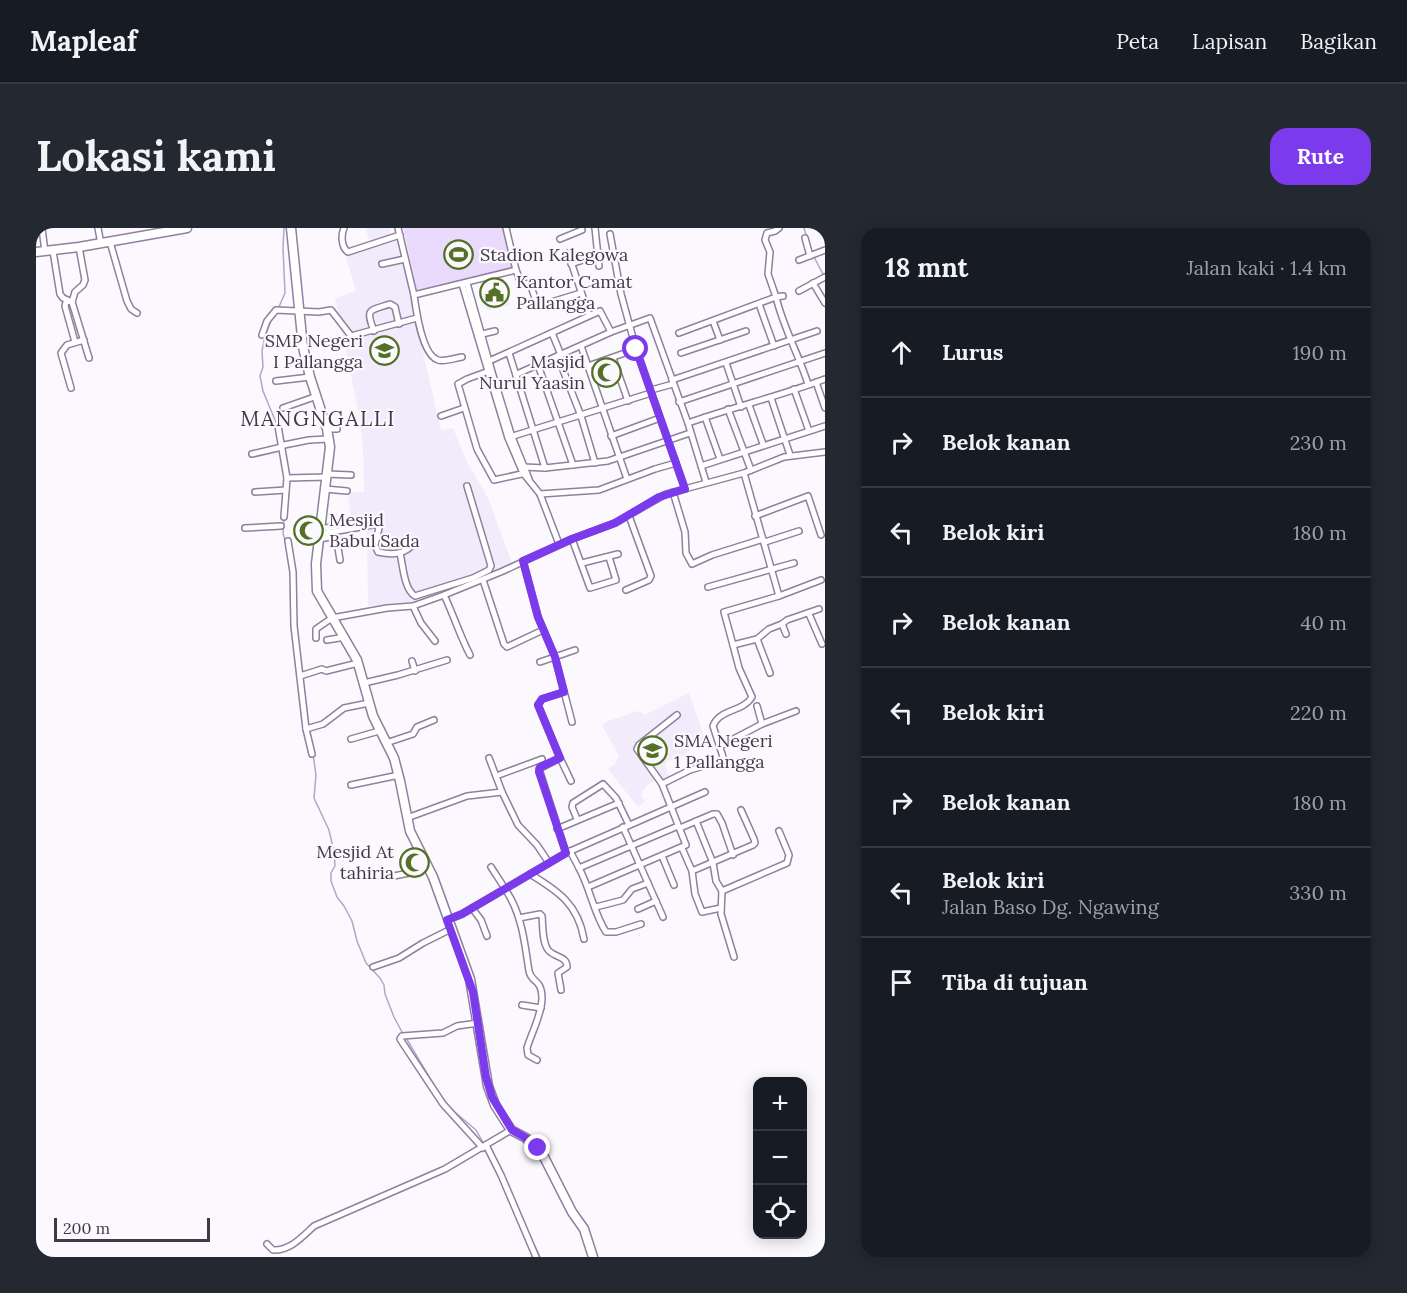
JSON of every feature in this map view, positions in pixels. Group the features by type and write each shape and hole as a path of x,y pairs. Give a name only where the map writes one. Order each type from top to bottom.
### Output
{"main road":[{"path":"45,252 187,228"},
{"path":"291,228 303,347 328,439 323,533 316,564 317,591 358,663 379,732 394,758 410,831 428,865 470,979 488,1086 497,1108 512,1130 526,1138 543,1155 572,1212 584,1229 593,1257"}],"street":[{"path":"42,228 45,252 60,294 71,301"},
{"path":"98,228 106,243 127,301 131,309 137,313"},
{"path":"344,228 342,240 348,252 400,236"},
{"path":"398,228 414,295 417,318 426,344 436,359 462,357"},
{"path":"506,228 521,283 530,284 538,306 581,293"},
{"path":"595,228 599,266"},
{"path":"779,228 767,233 765,240 770,252 768,274 779,296 779,310 801,361 808,384"},
{"path":"824,228 825,233"},
{"path":"560,238 582,232"},
{"path":"610,234 621,294 636,349 685,489"},
{"path":"805,238 812,255"},
{"path":"79,247 86,280 75,292 71,301 89,358"},
{"path":"799,260 825,250"},
{"path":"568,253 589,315"},
{"path":"571,264 598,255"},
{"path":"382,264 405,259"},
{"path":"414,295 516,270"},
{"path":"799,291 819,280 825,303"},
{"path":"465,284 488,362"},
{"path":"679,333 779,296"},
{"path":"71,301 66,302 65,306 75,342"},
{"path":"374,331 369,313 390,304 395,307 399,324"},
{"path":"759,304 774,346"},
{"path":"471,307 482,334 490,371 510,437 525,472 540,494 559,544"},
{"path":"262,335 270,316 279,310 300,312 331,310 351,336 417,318"},
{"path":"488,362 601,311 611,332"},
{"path":"517,374 611,332 650,318 688,423 706,482"},
{"path":"713,321 720,340"},
{"path":"482,334 495,331"},
{"path":"681,353 746,331"},
{"path":"510,437 628,401 673,382 818,331"},
{"path":"552,333 596,463"},
{"path":"71,388 61,353 67,345 84,340"},
{"path":"581,346 627,478"},
{"path":"588,366 636,349"},
{"path":"509,353 546,468"},
{"path":"679,402 825,353"},
{"path":"613,358 628,401"},
{"path":"726,363 741,406"},
{"path":"538,365 573,465"},
{"path":"490,371 458,383 477,449 494,480 546,468 596,463 619,458 690,433"},
{"path":"276,381 310,377"},
{"path":"688,423 825,379"},
{"path":"816,382 825,408"},
{"path":"794,389 809,431"},
{"path":"283,408 317,396"},
{"path":"771,398 790,455"},
{"path":"749,405 763,444"},
{"path":"441,416 464,408"},
{"path":"728,409 751,470"},
{"path":"705,417 720,459"},
{"path":"611,435 660,418"},
{"path":"278,426 288,478 284,517"},
{"path":"701,466 763,444 825,426"},
{"path":"327,429 338,429"},
{"path":"252,454 309,440 328,439"},
{"path":"316,638 316,629 332,618 387,608 413,606 444,596 559,544 629,516 650,502 673,492 744,473 790,455 825,452"},
{"path":"540,494 599,490 627,478 676,463"},
{"path":"744,473 779,596"},
{"path":"288,478 351,475"},
{"path":"400,553 410,593 415,596 473,578 489,570 491,566 467,486"},
{"path":"325,489 347,491"},
{"path":"255,492 286,490"},
{"path":"673,492 685,532 686,553 692,564 712,555 799,531"},
{"path":"755,516 808,496 821,536"},
{"path":"626,590 649,580 651,576 629,516"},
{"path":"323,533 373,523 379,531 375,541 376,550 381,554 400,553 409,549 414,543"},
{"path":"245,528 281,526"},
{"path":"323,533 337,537 340,560"},
{"path":"572,539 591,588 616,580 609,557"},
{"path":"288,542 292,572 292,612 312,754"},
{"path":"582,563 618,554"},
{"path":"523,561 543,630 555,657 572,722"},
{"path":"708,587 794,563"},
{"path":"483,580 507,648 543,630"},
{"path":"662,784 690,770 722,762 724,759 713,726 714,722 721,715 746,704 752,697 739,668 724,616 725,611 779,596 821,580"},
{"path":"444,596 471,655"},
{"path":"413,606 420,622 435,641"},
{"path":"733,645 758,639 769,629 787,620 819,609"},
{"path":"809,614 822,644"},
{"path":"782,624 786,634"},
{"path":"327,640 345,637"},
{"path":"758,639 770,673"},
{"path":"540,662 575,651"},
{"path":"364,683 415,671 447,660"},
{"path":"412,661 415,671"},
{"path":"301,675 358,663"},
{"path":"564,692 542,699 538,705 571,781"},
{"path":"308,729 329,720 344,708 369,703"},
{"path":"757,706 762,724"},
{"path":"720,746 762,724 796,711"},
{"path":"588,887 682,848 686,843 662,784 638,753 637,747 677,715"},
{"path":"386,742 413,734 417,727 434,720"},
{"path":"351,739 379,732"},
{"path":"489,758 518,825 537,845 549,863"},
{"path":"560,758 540,767 539,772 557,829 588,887 601,924 607,933 640,924"},
{"path":"496,776 542,759"},
{"path":"351,785 399,775"},
{"path":"577,819 573,803 603,784 607,787 620,803 631,846 663,917"},
{"path":"407,818 466,796 502,792"},
{"path":"447,920 568,852 705,792"},
{"path":"557,829 620,803"},
{"path":"692,871 733,855 754,843 741,810"},
{"path":"579,868 713,814 717,814 722,823 733,855"},
{"path":"696,821 722,890 722,919 734,957"},
{"path":"722,890 787,863 789,855 779,831"},
{"path":"682,848 692,871 695,894 702,912 721,908"},
{"path":"662,856 674,885"},
{"path":"389,877 409,873 428,865"},
{"path":"491,867 519,918 528,954 529,972 542,989 541,1008 527,1048 528,1055 537,1060"},
{"path":"530,874 563,896 577,916 584,939"},
{"path":"596,907 623,900 632,889 648,883"},
{"path":"638,909 656,901"},
{"path":"472,908 481,920 487,936"},
{"path":"519,918 540,914 542,916 547,948 565,960 567,964 567,967 558,973 561,990"},
{"path":"373,967 399,958 451,929"},
{"path":"522,1005 541,1008"},
{"path":"478,1023 458,1026 443,1033 402,1035 400,1039 443,1104 485,1146 501,1175 536,1257"},
{"path":"267,1244 273,1251 285,1248 314,1226 382,1194 434,1174 512,1130"}],"shaded area":[{"path":"366,228 390,228 391,237 369,241"},
{"name":"Stadion Kalegowa","path":"403,228 504,228 512,267 417,291"},
{"path":"399,241 414,310 413,316 441,430 453,428 466,460 488,498 512,563 415,601 368,606 367,531 321,539 323,524 351,519 348,492 364,492 361,424 335,298 356,291 345,254"},
{"name":"Kantor Camat Pallangga","path":"503,275 510,305 487,310 480,280"},
{"name":"SMA Negeri 1 Pallangga","path":"689,693 706,742 695,746 679,759 667,761 665,766 670,778 658,784 656,780 646,786 641,795 645,801 638,807 608,769 615,764 619,756 603,727 605,722 638,711 645,715"}],"waterway":[{"path":"278,309 285,293 284,228"},
{"path":"804,228 806,235"},
{"path":"814,257 824,276"},
{"path":"272,318 265,336 262,351 263,367 260,376 263,391 277,425"},
{"path":"284,518 283,533 287,548"},
{"path":"303,680 305,696"},
{"path":"313,754 316,775 314,798 329,830 334,852 335,866 331,873 331,881 337,897 352,921 366,963 384,985 385,994 403,1034"},
{"path":"406,1038 437,1090"},
{"path":"451,1109 476,1130 484,1144"},
{"path":"522,1217 526,1227"},
{"path":"530,1236 540,1257"}],"place":[{"name":"Stadion Kalegowa","path":"459,255"},
{"name":"Kantor Camat Pallangga","path":"495,292"},
{"name":"SMP Negeri I Pallangga","path":"384,351"},
{"name":"Masjid Nurul Yaasin","path":"606,372"},
{"name":"Mesjid Babul Sada","path":"308,530"},
{"name":"SMA Negeri 1 Pallangga","path":"653,751"},
{"name":"Mesjid At tahiria","path":"415,862"}],"district":[{"name":"MANGNGALLI","path":"318,419"}],"route":[{"path":"538,1148 512,1130 492,1097 486,1077 473,992 447,920 462,914 566,853 539,772 540,767 560,758 538,705 542,699 564,692 555,657 538,617 523,561 615,523 659,497 685,489 636,349"}]}
